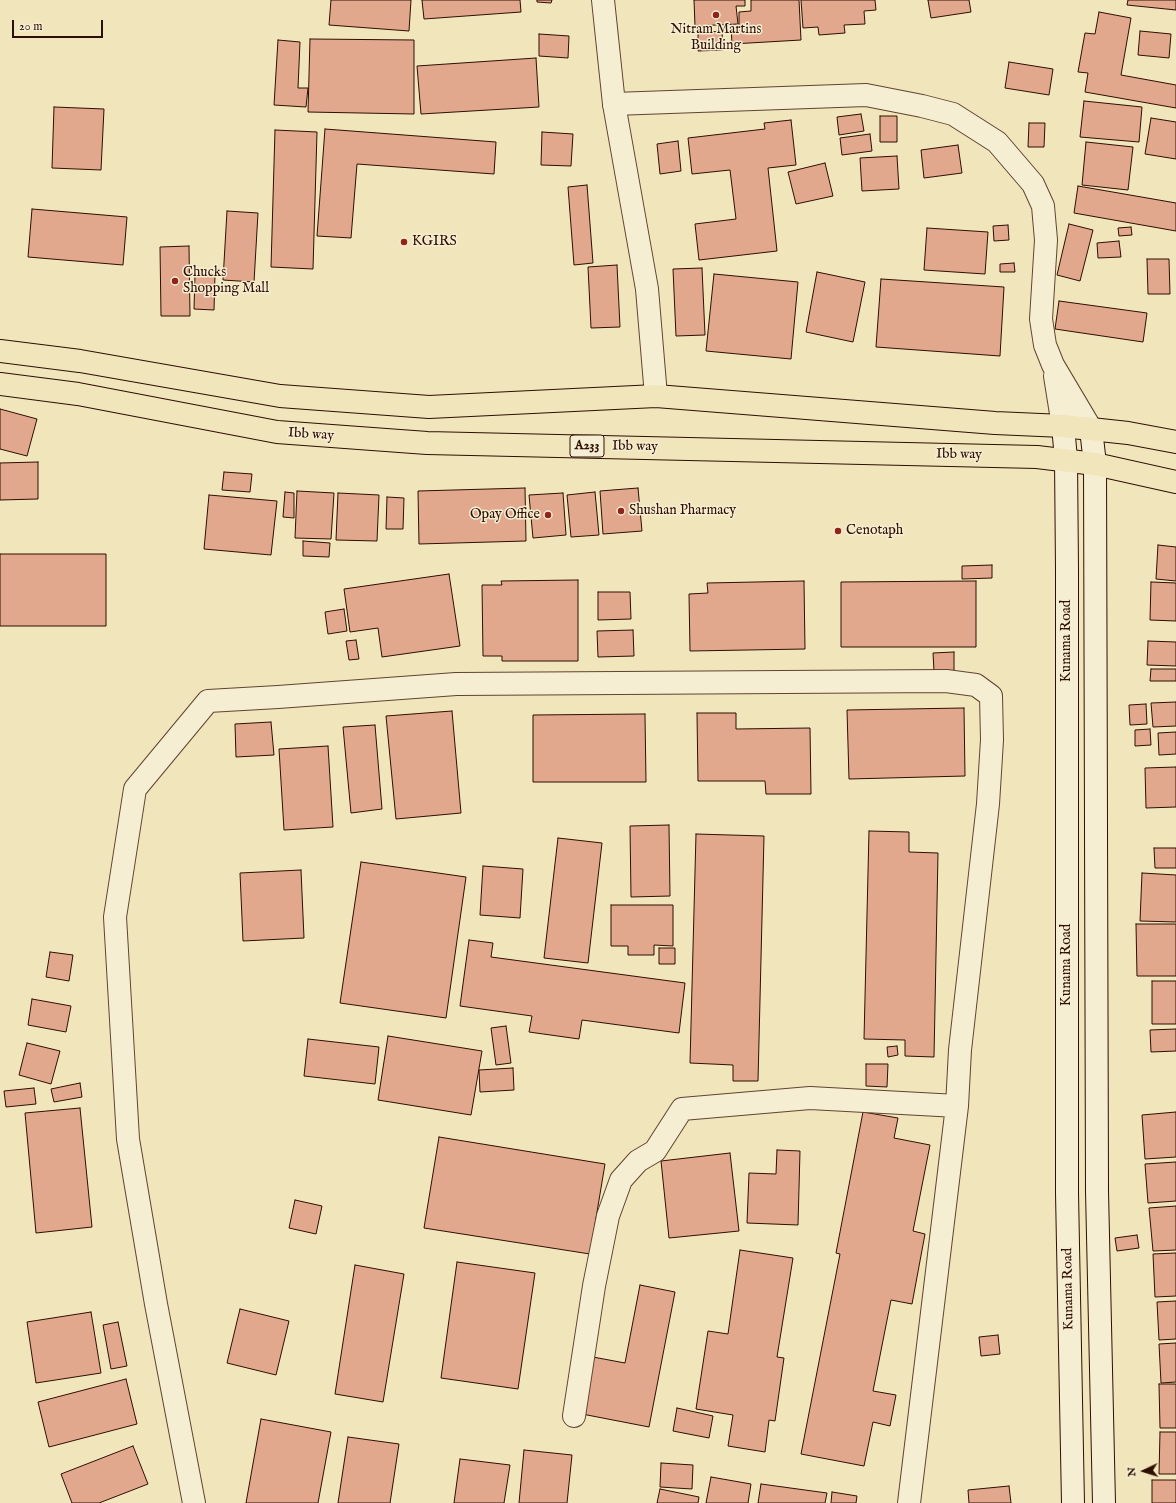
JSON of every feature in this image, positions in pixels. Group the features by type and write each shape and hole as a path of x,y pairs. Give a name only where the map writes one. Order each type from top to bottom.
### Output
{"highway":[{"path":"0,351 80,361 280,396 421,406 656,396 995,424 1063,426 1128,433 1176,442"},
{"name":"Ibb way","path":"0,384 78,394 277,432 428,444 1037,457 1066,459 1095,464 1176,482"}],"street":[{"path":"603,0 614,104 647,289 656,396"},
{"path":"614,104 866,96 922,106 953,114 997,142 1033,184 1043,206 1046,240 1041,319 1045,345 1053,365 1091,429"},
{"name":"Kunama Road","path":"1053,365 1063,426 1066,459 1067,1193 1073,1503"},
{"name":"Kunama Road","path":"1091,429 1095,464 1097,1191 1104,1503"},
{"path":"194,1503 156,1304 128,1139 115,917 135,789 208,700 286,697 456,684 946,681 976,685 991,696 991,747 988,804 960,1050 958,1106 909,1503"},
{"path":"574,1416 594,1286 608,1216 621,1180 638,1161 654,1151 682,1109 810,1098 958,1106"}],"building":[{"path":"331,0 411,0 409,31 329,25"},
{"path":"422,0 520,0 521,12 424,19"},
{"path":"537,0 552,0 551,3 537,2"},
{"name":"Nitram Martins Building","path":"694,0 745,0 745,6 736,6 738,24 695,26"},
{"path":"751,0 799,0 801,40 732,44 731,27 739,27 739,12 751,11"},
{"path":"801,0 875,0 876,10 864,11 865,24 844,25 845,33 819,35 818,27 803,28"},
{"path":"928,0 969,0 971,12 931,18"},
{"path":"1128,0 1176,0 1176,10 1127,5"},
{"path":"1099,12 1131,18 1121,75 1176,85 1176,108 1085,92 1088,73 1078,72 1085,33 1095,34"},
{"path":"722,31 723,50 698,51 698,33"},
{"path":"1140,31 1171,34 1169,58 1138,55"},
{"path":"539,34 569,36 568,58 539,56"},
{"path":"310,39 414,40 414,114 308,112"},
{"path":"278,40 300,42 298,88 308,88 306,107 274,105"},
{"path":"536,58 539,107 421,114 417,66"},
{"path":"1009,62 1053,69 1049,95 1005,88"},
{"path":"1084,101 1142,107 1139,142 1080,137"},
{"path":"54,107 104,109 101,170 52,168"},
{"path":"861,114 864,131 839,135 837,117"},
{"path":"880,116 897,116 897,142 880,142"},
{"path":"1151,118 1176,122 1176,159 1145,154"},
{"path":"791,120 796,165 768,168 777,251 699,260 695,224 736,219 730,170 692,174 688,138 765,129 764,123"},
{"path":"1029,123 1045,123 1044,147 1028,147"},
{"path":"325,129 496,142 494,174 357,164 351,238 317,236"},
{"path":"275,130 317,132 313,269 271,267"},
{"path":"542,132 573,134 571,166 541,165"},
{"path":"870,134 872,151 842,155 840,138"},
{"path":"678,141 681,171 660,174 657,144"},
{"path":"1086,142 1133,147 1128,190 1082,185"},
{"path":"958,145 962,173 924,178 921,150"},
{"path":"897,156 899,189 862,191 860,158"},
{"path":"825,163 833,196 796,204 788,172"},
{"path":"587,185 593,263 574,265 568,187"},
{"path":"1078,186 1176,203 1176,231 1074,213"},
{"path":"32,209 127,217 123,265 28,257"},
{"path":"227,211 258,213 254,282 223,280"},
{"path":"1069,224 1093,230 1080,281 1057,275"},
{"path":"1008,225 1009,240 994,241 993,226"},
{"path":"1131,227 1132,235 1119,236 1118,228"},
{"path":"927,228 988,232 985,274 924,270"},
{"path":"1119,241 1121,257 1098,258 1097,243"},
{"name":"Chucks Shopping Mall","path":"189,246 190,316 161,316 160,247"},
{"path":"1147,259 1169,259 1170,294 1148,294"},
{"path":"1014,263 1015,272 1000,272 1000,264"},
{"path":"617,265 620,327 591,328 588,267"},
{"path":"702,268 705,335 676,336 673,269"},
{"path":"817,272 865,282 853,342 806,332"},
{"path":"195,274 215,274 214,310 194,309"},
{"path":"714,274 798,282 791,359 706,351"},
{"path":"881,279 1004,287 1000,356 876,347"},
{"path":"1059,301 1147,313 1143,342 1055,329"},
{"path":"0,409 37,419 27,456 0,449"},
{"path":"38,462 38,499 0,500 0,463"},
{"path":"224,472 252,474 250,492 222,490"},
{"path":"525,488 526,541 419,544 418,491"},
{"name":"Shushan Pharmacy","path":"638,488 642,531 603,534 600,491"},
{"path":"297,491 334,493 331,539 295,538"},
{"path":"285,492 294,493 294,518 283,517"},
{"path":"595,492 599,535 571,537 567,495"},
{"path":"338,493 379,495 377,541 336,540"},
{"name":"Opay Office","path":"563,493 566,535 533,538 529,495"},
{"path":"209,495 277,501 271,555 204,549"},
{"path":"387,497 404,498 403,529 386,529"},
{"path":"303,541 330,543 329,557 303,556"},
{"path":"1158,545 1176,547 1176,581 1156,579"},
{"path":"0,554 106,554 106,626 0,626"},
{"path":"992,565 992,578 962,579 962,566"},
{"path":"449,574 460,646 382,657 378,628 350,632 344,589"},
{"path":"578,580 578,661 502,661 502,656 483,656 482,585 502,585 501,581"},
{"path":"804,581 805,649 690,651 689,594 708,593 707,583"},
{"path":"976,581 976,647 841,647 841,582"},
{"path":"1151,582 1176,583 1176,621 1150,620"},
{"path":"598,592 630,592 631,619 598,620"},
{"path":"344,609 347,631 328,634 325,612"},
{"path":"633,630 634,656 598,657 597,631"},
{"path":"356,640 359,659 349,660 346,641"},
{"path":"1148,641 1176,642 1176,666 1147,665"},
{"path":"954,652 954,671 934,671 933,653"},
{"path":"1151,669 1176,669 1176,681 1150,681"},
{"path":"1176,702 1176,726 1153,727 1151,703"},
{"path":"1146,704 1147,724 1130,725 1129,705"},
{"path":"964,708 965,776 849,779 847,710"},
{"path":"452,711 461,813 396,819 386,716"},
{"path":"697,713 736,713 736,729 810,728 811,794 766,794 765,781 698,781"},
{"path":"645,714 646,782 533,782 533,715"},
{"path":"271,722 274,755 236,757 235,724"},
{"path":"375,725 382,809 351,813 343,727"},
{"path":"1150,729 1151,745 1135,746 1135,730"},
{"path":"1176,732 1176,754 1159,755 1158,733"},
{"path":"328,746 333,827 284,830 279,749"},
{"path":"1176,767 1176,807 1146,808 1145,768"},
{"path":"669,825 670,896 631,897 630,826"},
{"path":"869,831 909,832 909,852 938,853 934,1057 905,1056 905,1040 864,1039"},
{"path":"696,834 764,836 758,1081 733,1081 733,1065 690,1063"},
{"path":"558,838 602,843 588,963 544,958"},
{"path":"1154,848 1176,848 1176,868 1155,868"},
{"path":"361,862 466,877 446,1018 340,1003"},
{"path":"483,866 523,869 520,918 480,915"},
{"path":"301,870 304,938 243,941 240,873"},
{"path":"1142,873 1176,875 1176,922 1140,921"},
{"path":"611,905 673,905 673,946 654,945 654,955 628,955 628,946 611,946"},
{"path":"1136,924 1176,924 1176,976 1137,976"},
{"path":"469,940 493,943 491,957 685,983 679,1033 582,1020 579,1039 529,1032 532,1016 460,1006"},
{"path":"659,948 675,948 675,964 659,964"},
{"path":"50,952 73,955 69,981 46,977"},
{"path":"1152,981 1176,981 1176,1024 1152,1024"},
{"path":"32,999 71,1006 66,1032 28,1025"},
{"path":"506,1026 511,1063 496,1065 491,1028"},
{"path":"1176,1029 1176,1051 1151,1052 1150,1030"},
{"path":"388,1036 482,1051 471,1115 378,1100"},
{"path":"308,1039 379,1047 375,1084 304,1076"},
{"path":"27,1043 60,1051 51,1084 19,1075"},
{"path":"897,1046 898,1055 888,1057 887,1047"},
{"path":"866,1064 888,1064 887,1087 866,1086"},
{"path":"513,1068 514,1090 480,1092 479,1070"},
{"path":"80,1083 82,1097 54,1102 51,1089"},
{"path":"34,1088 36,1104 6,1107 4,1091"},
{"path":"80,1108 92,1227 36,1233 25,1113"},
{"path":"863,1112 898,1118 894,1138 930,1145 913,1231 925,1234 912,1304 891,1300 873,1391 896,1395 890,1426 873,1422 864,1466 801,1454 840,1254 836,1253"},
{"path":"1176,1112 1176,1157 1145,1159 1142,1115"},
{"path":"439,1137 605,1164 590,1254 424,1228"},
{"path":"777,1150 800,1151 798,1225 747,1223 749,1173 776,1174"},
{"path":"730,1153 739,1231 669,1238 661,1161"},
{"path":"1176,1162 1176,1201 1148,1203 1145,1164"},
{"path":"295,1200 322,1206 316,1234 289,1228"},
{"path":"1176,1206 1176,1250 1153,1251 1149,1208"},
{"path":"1137,1235 1139,1248 1117,1251 1115,1238"},
{"path":"740,1250 793,1258 777,1357 784,1358 775,1421 769,1420 765,1452 728,1446 733,1415 696,1409 708,1331 728,1334"},
{"path":"1176,1253 1176,1296 1155,1297 1153,1254"},
{"path":"457,1262 535,1273 518,1389 441,1378"},
{"path":"355,1265 404,1274 383,1402 335,1394"},
{"path":"640,1285 675,1292 649,1427 582,1414 593,1357 625,1363"},
{"path":"1176,1301 1176,1339 1159,1340 1157,1302"},
{"path":"240,1309 289,1321 276,1375 227,1363"},
{"path":"91,1312 101,1373 36,1383 27,1322"},
{"path":"118,1322 127,1366 111,1369 103,1325"},
{"path":"998,1335 1000,1354 981,1356 979,1337"},
{"path":"1176,1343 1176,1382 1161,1383 1159,1344"},
{"path":"126,1379 137,1424 49,1447 38,1402"},
{"path":"1159,1384 1176,1384 1176,1428 1160,1428"},
{"path":"677,1408 713,1416 709,1438 673,1431"},
{"path":"261,1419 331,1432 318,1503 246,1503"},
{"path":"1160,1432 1176,1432 1176,1474 1159,1474"},
{"path":"348,1437 399,1444 390,1503 338,1503"},
{"path":"133,1446 148,1484 99,1503 72,1503 61,1474"},
{"path":"524,1450 572,1455 567,1503 519,1503"},
{"path":"460,1459 510,1465 504,1503 454,1503"},
{"path":"661,1463 693,1465 692,1489 660,1487"},
{"path":"711,1477 751,1484 748,1503 706,1503"},
{"path":"1152,1480 1176,1480 1176,1503 1152,1503"},
{"path":"761,1484 827,1493 825,1503 758,1503"},
{"path":"1009,1486 1011,1503 969,1503 968,1490"},
{"path":"660,1489 699,1497 698,1503 657,1503"},
{"path":"832,1492 857,1496 856,1503 831,1503"}],"place":[{"name":"Nitram Martins Building","path":"716,15"},
{"name":"KGIRS","path":"404,242"},
{"name":"Chucks Shopping Mall","path":"175,281"},
{"name":"Shushan Pharmacy","path":"621,511"},
{"name":"Opay Office","path":"548,515"},
{"name":"Cenotaph","path":"838,531"}]}
